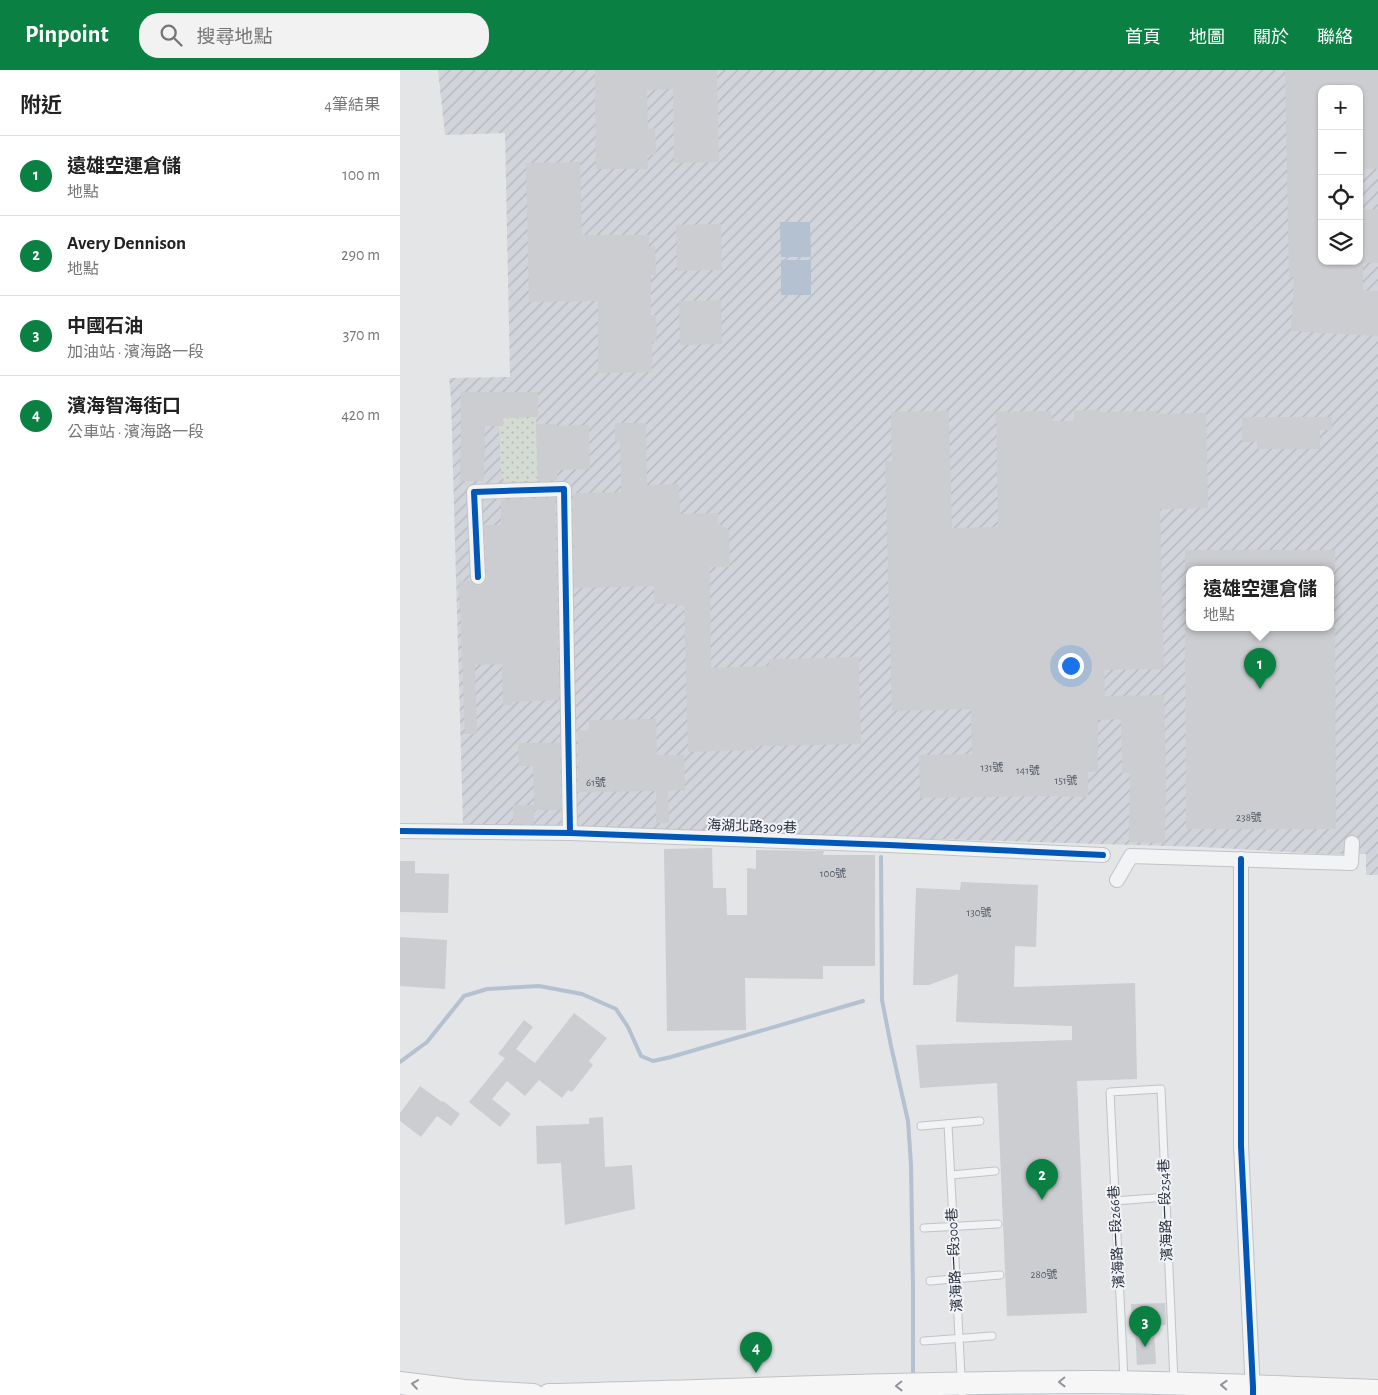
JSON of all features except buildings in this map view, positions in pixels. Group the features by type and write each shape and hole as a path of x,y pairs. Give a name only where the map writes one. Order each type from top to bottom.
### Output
{"main road":[{"path":"400,1382 464,1391 533,1395"},
{"path":"549,1395 1033,1389 1124,1382 1174,1383 1253,1391 1378,1391"}],"street":[{"path":"478,577 474,492 564,489 570,833"},
{"name":"海湖北路309巷","path":"400,831 570,833 899,845 1103,855"},
{"path":"1117,880 1131,856 1351,863 1352,843"},
{"path":"1241,859 1240,1146 1253,1391"}],"lane":[{"name":"濱海路一段254巷","path":"1110,1092 1161,1089 1174,1383"},
{"name":"濱海路一段266巷","path":"1110,1092 1124,1382"},
{"path":"921,1126 980,1121"},
{"name":"濱海路一段300巷","path":"948,1124 962,1390"},
{"path":"951,1175 995,1171"},
{"path":"1115,1200 1166,1197"},
{"path":"924,1228 998,1224"},
{"path":"930,1281 1000,1275"},
{"path":"924,1341 992,1336"}],"shaded area":[{"path":"438,70 1378,70 1378,875 1366,875 1366,854 1323,854 1202,847 463,825 449,378 510,377 505,133 445,135"},
{"path":"536,417 538,481 505,481 501,476 499,426 503,426 503,418"}],"water":[{"path":"780,222 810,222 811,257 781,257"},
{"path":"781,260 811,260 811,295 781,295"}],"waterway":[{"path":"881,857 882,1000 908,1121 911,1165 913,1372"},
{"path":"400,1062 427,1042 464,996 487,989 539,986 582,994 616,1009 628,1027 641,1056 653,1061 863,1001"}],"cycle path":[{"path":"478,577 474,492 564,489 570,833"},
{"path":"400,831 570,833 1103,855"},
{"path":"1241,859 1241,1146 1253,1395"}],"place":[{"name":"遠雄空運倉儲","path":"1260,689"},
{"name":"Avery Dennison","path":"1042,1200"},
{"name":"中國石油","path":"1145,1347"},
{"name":"濱海智海街口","path":"756,1373"}]}
